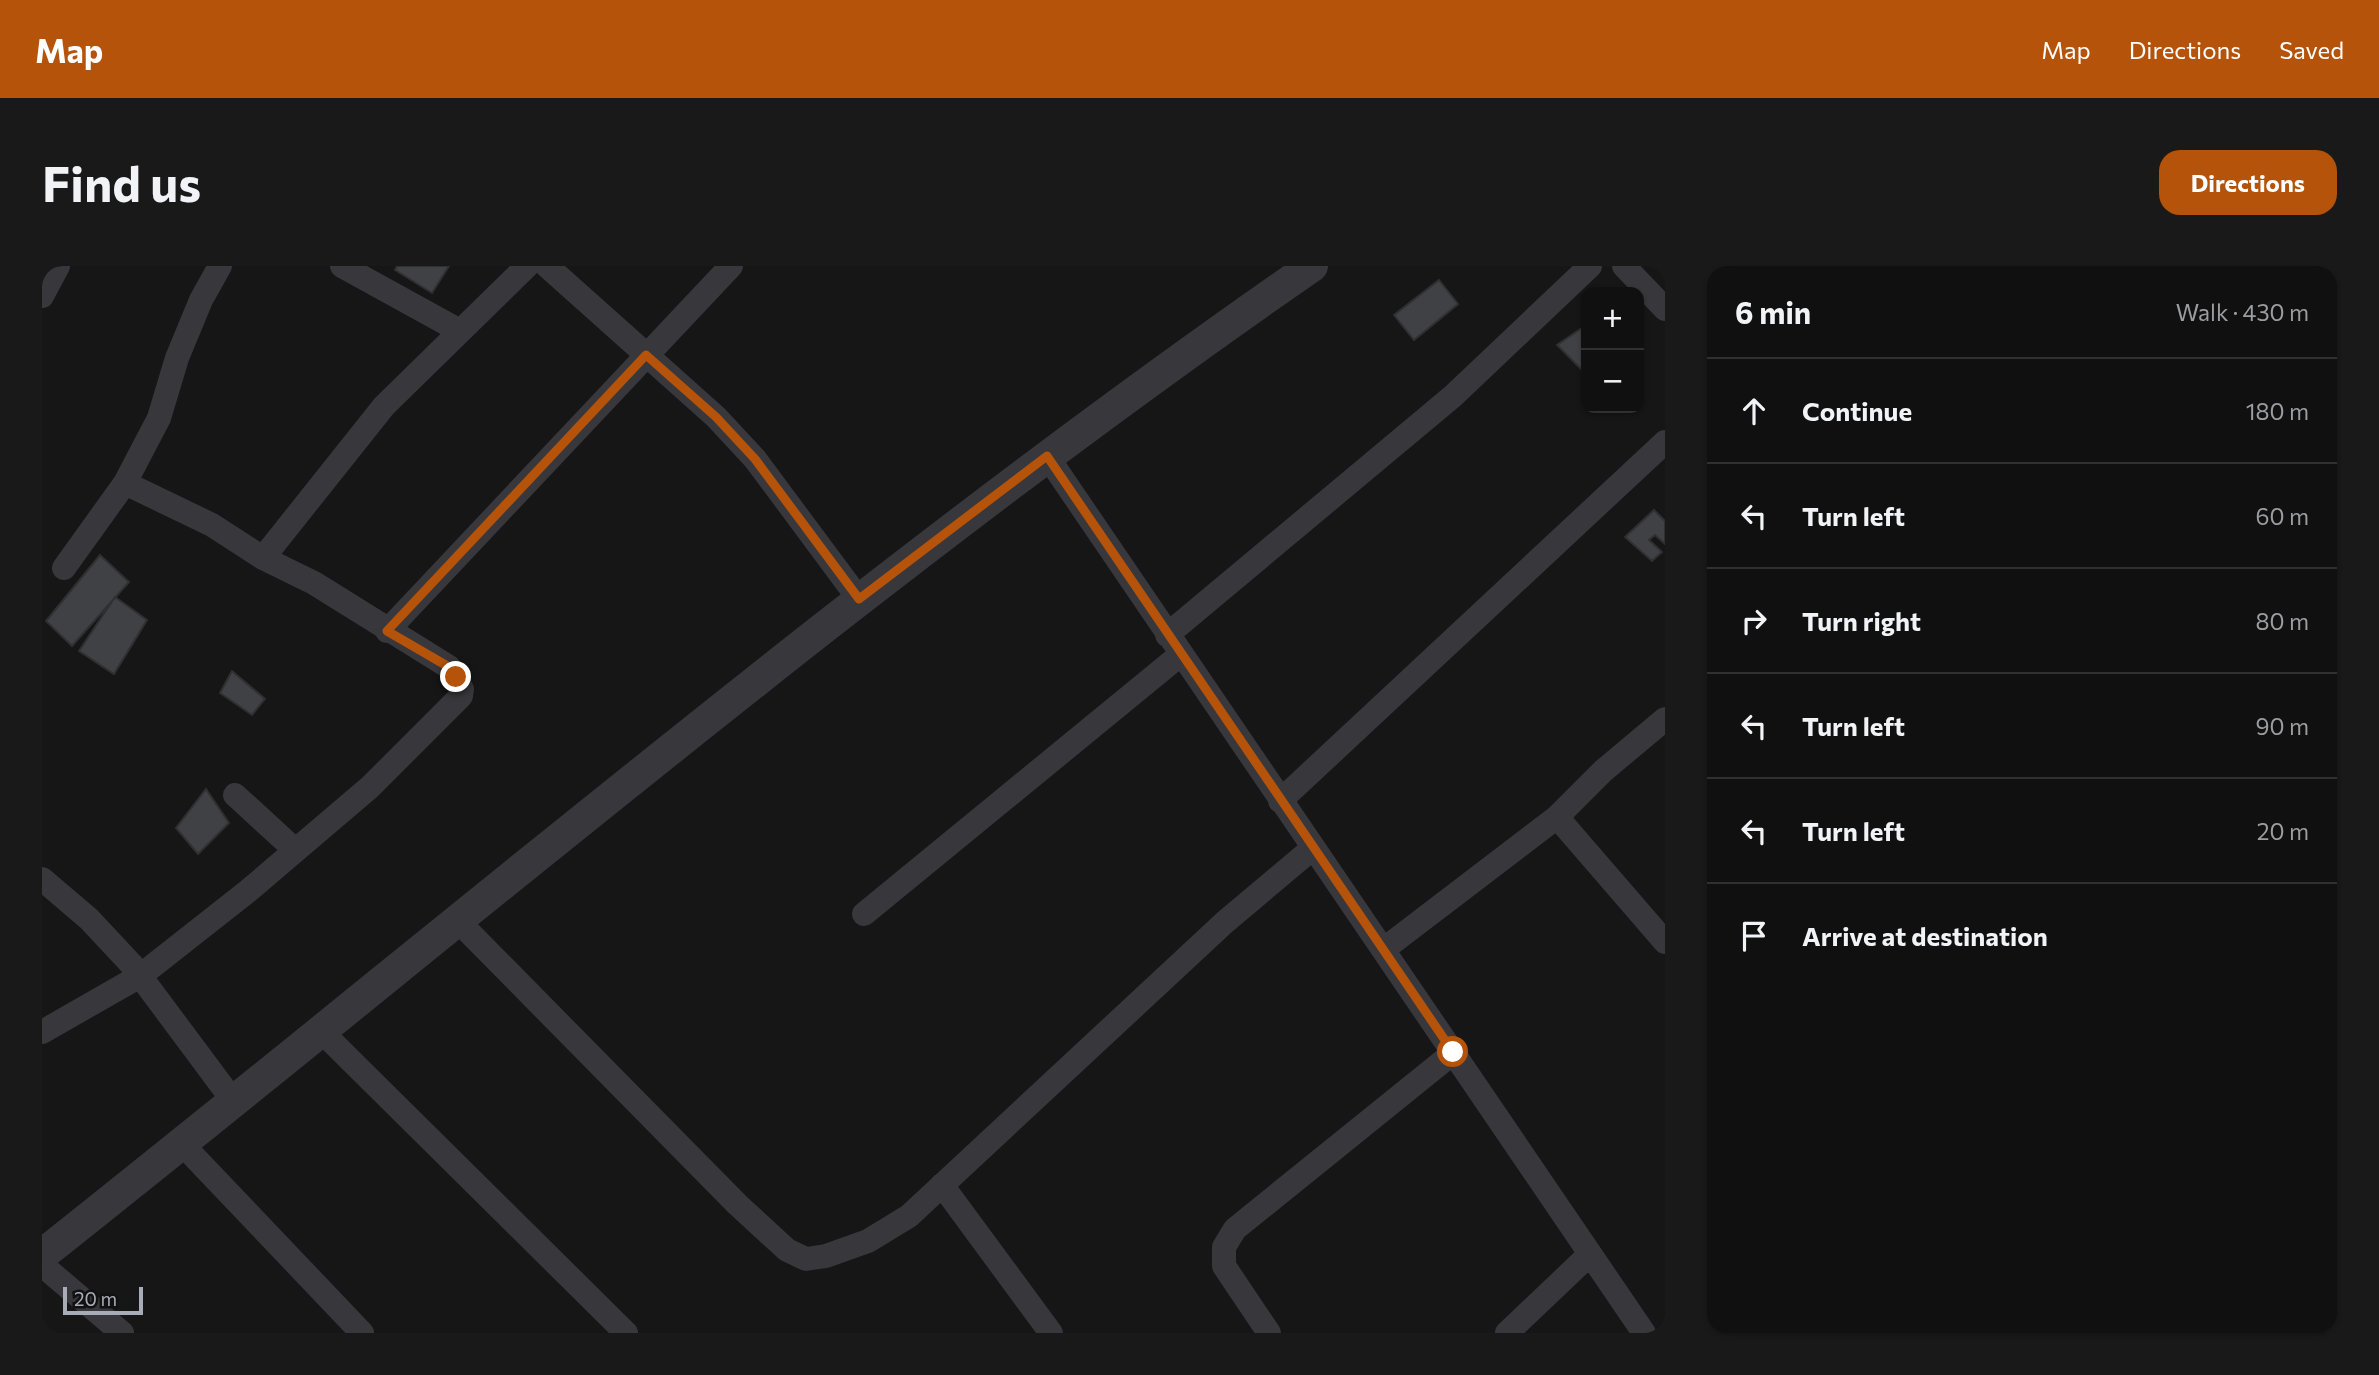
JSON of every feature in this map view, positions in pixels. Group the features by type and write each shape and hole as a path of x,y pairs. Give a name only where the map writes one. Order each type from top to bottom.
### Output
{"street":[{"path":"42,296 58,266"},
{"path":"64,568 125,483 159,418 177,358 201,300 220,266"},
{"path":"342,266 460,331"},
{"path":"263,558 384,406 527,266"},
{"path":"387,631 731,266"},
{"path":"864,914 1453,396 1590,266"},
{"path":"1624,266 1665,309"},
{"path":"556,269 716,417 755,459 859,599"},
{"path":"42,1255 859,599 1294,271"},
{"path":"1280,801 1665,442"},
{"path":"1047,456 1173,645 1384,949 1644,1333"},
{"path":"42,1032 140,976 248,891 398,761 461,696 462,689 449,667 387,631 314,583 263,558 212,525 125,483"},
{"path":"1384,949 1558,817 1603,771 1665,719"},
{"path":"235,795 294,849"},
{"path":"1558,817 1665,942"},
{"path":"458,922 738,1205 788,1250 806,1259 826,1256 868,1241 909,1216 1225,922 1313,848"},
{"path":"42,879 89,919 140,976 234,1102"},
{"path":"322,1032 626,1333"},
{"path":"1269,1333 1224,1266 1224,1247 1235,1229 1453,1052"},
{"path":"182,1144 362,1333"},
{"path":"942,1185 1051,1333"},
{"path":"1507,1333 1590,1254"},
{"path":"42,1265 122,1333"}],"building":[{"path":"397,266 449,266 432,293 395,270"},
{"path":"1439,280 1458,304 1414,340 1394,315"},
{"path":"1581,329 1581,369 1557,345"},
{"path":"1654,510 1665,521 1665,544 1655,535 1649,540 1662,552 1652,561 1625,537"},
{"path":"100,555 129,582 72,646 46,621"},
{"path":"115,597 147,620 114,674 79,651"},
{"path":"232,671 265,699 252,715 220,693"},
{"path":"206,789 229,823 198,854 176,828"}],"route":[{"path":"456,677 449,667 387,631 646,355 716,417 755,459 859,599 1047,456 1453,1052"}]}
